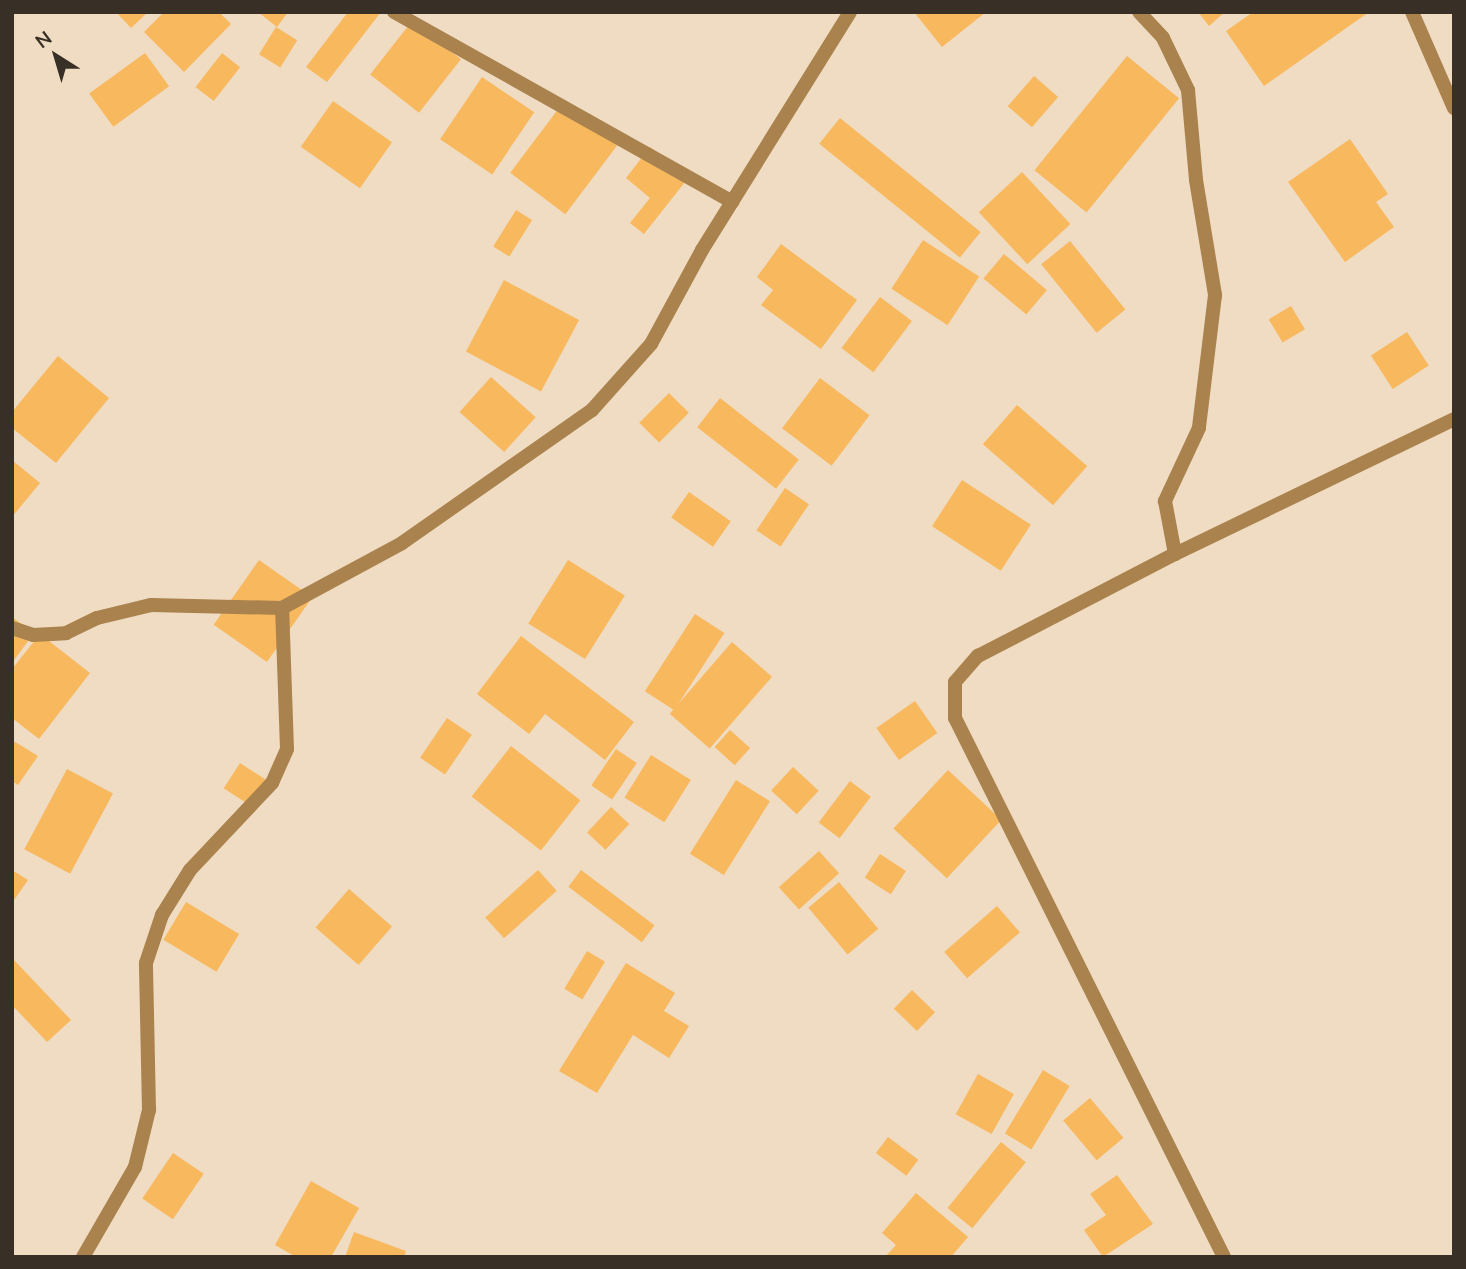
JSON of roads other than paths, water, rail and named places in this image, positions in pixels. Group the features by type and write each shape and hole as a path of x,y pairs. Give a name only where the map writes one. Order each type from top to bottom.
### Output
{"street":[{"path":"394,12 732,202"},
{"path":"12,628 33,635 66,633 97,618 151,605 282,608 402,543 592,410 651,344 732,202 850,12"},
{"path":"1139,12 1163,37 1188,90 1196,180 1214,295 1199,428 1165,501 1175,554"},
{"path":"1412,12 1454,108"},
{"path":"1224,1257 955,718 955,682 978,656 1175,554 1454,419"},
{"path":"83,1257 135,1167 149,1110 146,963 162,915 190,870 272,783 287,748 282,608"}]}
